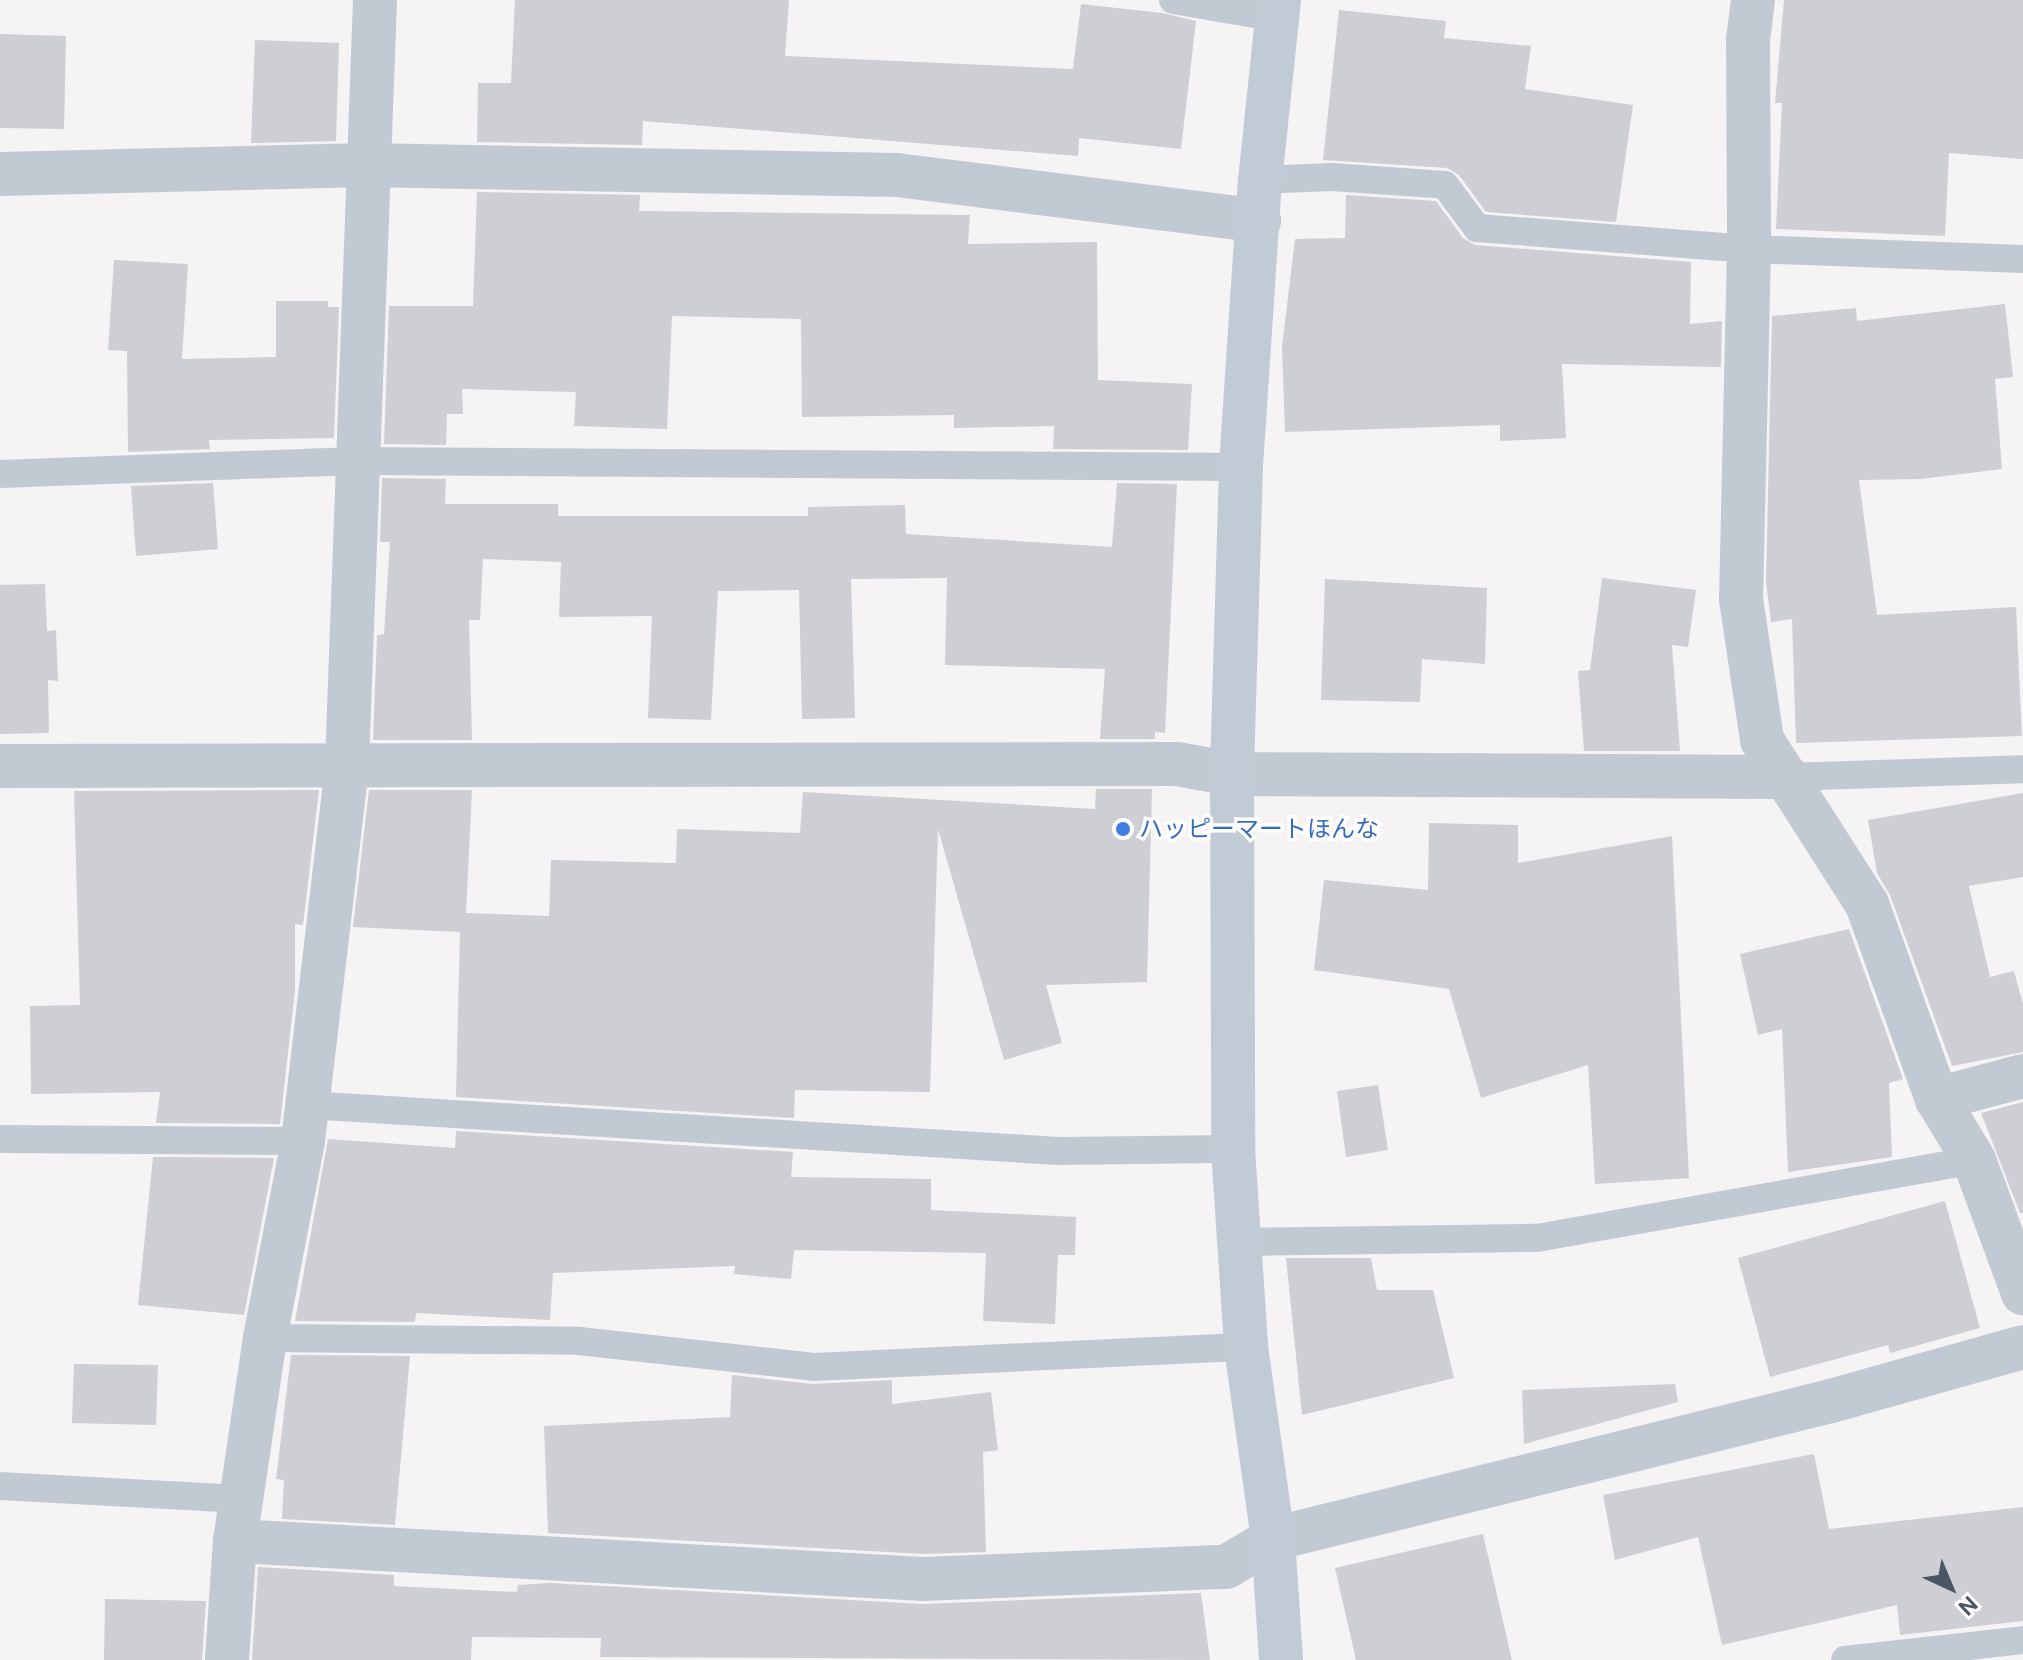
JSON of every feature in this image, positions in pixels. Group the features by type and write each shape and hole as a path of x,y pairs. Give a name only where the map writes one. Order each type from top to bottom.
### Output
{"street":[{"path":"227,1660 238,1520 265,1338 305,1123 347,764 375,0"},
{"path":"1753,0 1748,40 1749,249 1741,599 1762,740 1867,904 1937,1099 1974,1160 2023,1293"},
{"path":"1278,9 1260,200 1241,467 1232,774 1233,1149 1246,1347 1273,1539 1281,1660"},
{"path":"0,174 367,165 897,175 1260,200"},
{"path":"0,766 1177,764 1232,774 1787,777"},
{"path":"1937,1099 2023,1076"},
{"path":"238,1520 923,1579 1226,1567 1273,1539 1831,1401 2023,1347"}],"lane":[{"path":"1173,0 1278,9"},
{"path":"1260,200 1332,177 1445,185 1477,228 1749,249 2023,259"},
{"path":"0,474 356,461 1241,467"},
{"path":"1787,777 2023,769"},
{"path":"0,1139 305,1123 1059,1151 1233,1149"},
{"path":"1239,1242 1537,1238 1974,1160"},
{"path":"265,1338 579,1341 814,1367 1246,1347"},
{"path":"0,1486 238,1520"},
{"path":"1845,1660 2023,1640"}],"building":[{"path":"515,0 789,0 785,56 1073,69 1081,4 1162,13 1196,21 1181,149 1079,138 1078,156 643,121 642,145 477,142 478,83 511,83"},
{"path":"1784,0 2023,0 2023,159 1949,153 1945,236 1776,229 1782,103 1775,103"},
{"path":"1339,10 1446,21 1444,38 1531,46 1525,89 1633,105 1616,222 1486,212 1459,175 1447,168 1323,160"},
{"path":"0,34 66,36 64,129 0,128"},
{"path":"255,40 339,43 336,141 251,143"},
{"path":"477,192 640,195 639,211 970,215 968,244 1097,242 1098,380 1192,384 1188,450 1053,449 1054,426 954,428 954,415 802,417 801,319 672,316 667,429 574,426 576,392 462,389 463,414 447,414 446,445 384,444 389,306 473,306"},
{"path":"1346,195 1436,201 1463,238 1475,245 1691,262 1690,324 1722,321 1721,367 1562,364 1566,438 1500,441 1500,425 1285,432 1282,347 1295,239 1345,238"},
{"path":"114,260 188,264 182,359 276,357 276,301 328,301 328,307 339,307 334,438 209,440 210,449 128,452 127,351 108,350"},
{"path":"2005,304 2013,377 1995,379 2002,469 1921,479 1859,480 1877,615 2016,607 2022,736 1796,743 1792,619 1771,622 1766,582 1772,316 1856,308 1857,321"},
{"path":"382,478 446,479 445,504 558,504 558,516 808,516 808,507 905,505 906,534 1112,547 1117,483 1177,484 1165,733 1155,732 1155,739 1100,739 1105,669 945,665 947,578 851,579 855,718 802,719 799,590 718,591 711,720 648,718 652,616 559,617 561,562 483,559 480,620 469,620 472,740 373,740 377,635 384,634 390,542 380,542"},
{"path":"213,483 218,549 136,556 131,486"},
{"path":"1602,578 1696,590 1688,647 1672,645 1680,751 1584,751 1578,671 1590,670"},
{"path":"1325,579 1487,588 1485,664 1422,659 1420,702 1321,700"},
{"path":"45,584 47,631 56,630 58,681 48,680 49,733 0,734 0,585"},
{"path":"1096,789 1152,789 1147,982 1046,985 1062,1043 1004,1060 938,829 930,1092 795,1090 794,1118 456,1097 460,932 353,927 369,790 472,790 466,913 549,916 551,860 676,863 677,829 800,833 803,792 1095,809"},
{"path":"319,790 303,925 295,924 295,990 280,1124 156,1123 160,1092 31,1094 30,1006 80,1005 74,791"},
{"path":"2023,793 2023,877 1969,886 1990,977 2014,971 2023,1004 2023,1052 1952,1066 1890,895 1877,873 1868,820"},
{"path":"1429,823 1518,825 1518,863 1672,836 1689,1178 1595,1184 1588,1065 1481,1098 1449,989 1314,970 1324,880 1428,890"},
{"path":"1849,929 1903,1079 1889,1083 1892,1157 1788,1172 1782,1029 1758,1035 1740,954"},
{"path":"1378,1085 1388,1150 1346,1157 1337,1091"},
{"path":"2023,1102 2023,1213 2020,1213 1981,1113"},
{"path":"456,1131 793,1152 791,1177 931,1179 931,1210 1076,1217 1075,1255 1058,1255 1055,1324 983,1321 986,1253 794,1250 791,1279 734,1274 735,1266 553,1273 550,1320 416,1313 415,1322 295,1321 328,1139 455,1148"},
{"path":"153,1157 274,1158 244,1315 138,1305"},
{"path":"1945,1201 1980,1328 1890,1353 1888,1345 1770,1377 1738,1258"},
{"path":"1286,1258 1371,1258 1377,1290 1433,1290 1454,1378 1302,1415"},
{"path":"291,1355 410,1356 395,1525 282,1519 284,1480 276,1479"},
{"path":"74,1364 158,1365 156,1425 72,1423"},
{"path":"732,1375 812,1384 892,1380 892,1404 991,1392 998,1450 983,1452 986,1552 923,1554 548,1533 544,1426 730,1417"},
{"path":"1675,1384 1678,1402 1524,1444 1522,1390"},
{"path":"1814,1454 1829,1529 2023,1507 2023,1621 1900,1635 1897,1605 1722,1645 1698,1537 1615,1560 1603,1495"},
{"path":"1483,1534 1512,1660 1356,1660 1335,1568"},
{"path":"258,1567 394,1575 394,1586 517,1592 518,1585 550,1583 922,1604 1201,1593 1210,1660 600,1657 601,1638 472,1637 471,1660 252,1660"},
{"path":"105,1599 206,1601 202,1660 104,1660"}],"place":[{"name":"ハッピーマートほんな","path":"1123,829"}]}
